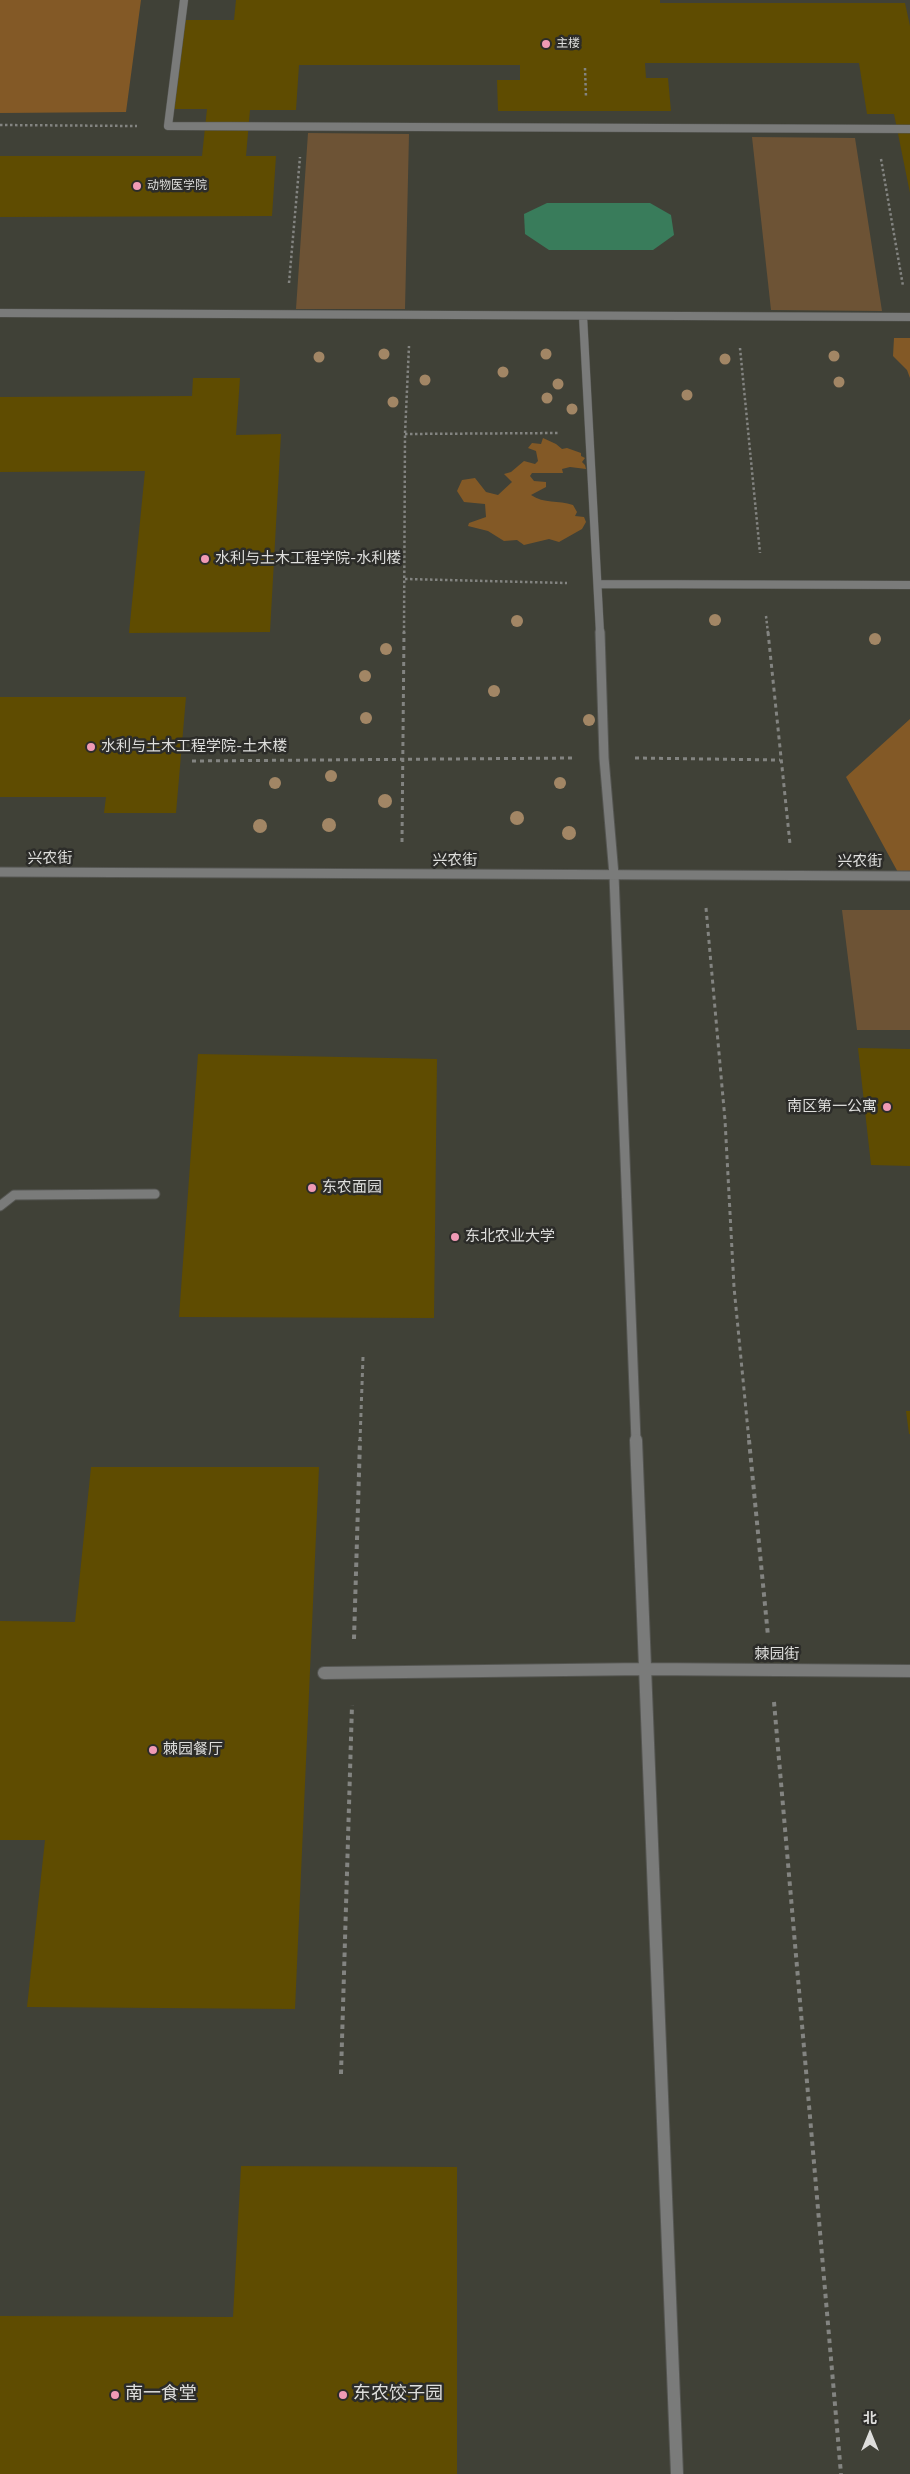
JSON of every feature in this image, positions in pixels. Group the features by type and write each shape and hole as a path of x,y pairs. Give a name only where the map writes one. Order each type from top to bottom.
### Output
{"street":[{"path":"184,0 168,126 910,129"},
{"path":"0,313 909,317"},
{"path":"583,316 598,584 604,758 614,875 677,2474"},
{"path":"598,584 910,585"},
{"name":"兴农街","path":"0,872 910,876"},
{"path":"0,1206 14,1196 155,1194"},
{"name":"棘园街","path":"324,1673 644,1669 910,1671"}],"path":[{"path":"0,125 168,126"},
{"path":"286,315 303,127"},
{"path":"876,129 909,317"},
{"path":"401,874 405,434 410,316"},
{"path":"405,434 589,433"},
{"path":"405,579 598,584"},
{"path":"192,761 604,758 780,760"},
{"path":"704,875 725,1120 734,1286 772,1670 841,2474"},
{"path":"342,2074 363,1357"}],"shaded area":[{"name":"东北农业大学","path":"0,0 910,0 910,2474 0,2474"},
{"path":"0,0 141,0 126,112 0,113"},
{"path":"308,133 409,134 405,309 296,309"},
{"path":"752,137 855,138 882,311 771,310"},
{"path":"547,203 650,203 671,215 674,235 653,250 549,250 525,234 524,214"},
{"path":"894,338 910,338 910,378 907,370 893,356"},
{"path":"543,438 562,449 567,448 581,453 581,456 585,458 582,462 586,469 570,467 562,469 563,473 532,473 530,476 534,481 546,482 546,487 531,495 541,500 573,505 577,512 575,516 584,517 586,522 582,529 559,542 549,539 524,545 517,540 504,541 488,531 468,526 469,523 486,517 485,504 464,502 457,491 462,480 475,478 486,492 498,495 512,482 504,474 511,472 524,461 535,464 538,461 536,451 528,448 532,443 541,444"},
{"path":"910,719 910,876 900,876 846,777"},
{"path":"842,910 910,910 910,1030 857,1030"}],"building":[{"name":"主楼","path":"236,0 660,0 660,3 905,3 910,26 910,193 894,114 867,114 859,63 645,63 646,78 668,78 671,111 498,111 497,80 520,80 520,65 299,65 296,110 250,110 246,156 276,156 272,216 0,217 0,156 202,156 207,109 174,109 185,20 234,20"},
{"name":"水利与土木工程学院-水利楼","path":"193,378 240,378 236,435 281,434 270,632 129,633 145,471 0,472 0,397 192,396"},
{"name":"水利与土木工程学院-土木楼","path":"0,697 186,697 176,813 104,813 106,797 0,797"},
{"name":"南区第一公寓","path":"858,1048 910,1049 910,1166 871,1165"},
{"name":"东农面园","path":"198,1054 437,1059 434,1318 179,1317"},
{"path":"906,1411 910,1411 910,1434 909,1434"},
{"name":"棘园餐厅","path":"91,1467 319,1467 295,2009 27,2007 45,1840 0,1840 0,1621 75,1622"},
{"name":"东农饺子园","path":"241,2166 457,2167 457,2474 0,2474 0,2316 233,2317"}],"place":[{"name":"主楼","path":"546,44"},
{"name":"动物医学院","path":"137,186"},
{"name":"水利与土木工程学院-水利楼","path":"205,559"},
{"name":"水利与土木工程学院-土木楼","path":"91,747"},
{"name":"南区第一公寓","path":"887,1107"},
{"name":"东农面园","path":"312,1188"},
{"name":"东北农业大学","path":"455,1237"},
{"name":"棘园餐厅","path":"153,1750"},
{"name":"南一食堂","path":"115,2395"},
{"name":"东农饺子园","path":"343,2395"}]}
